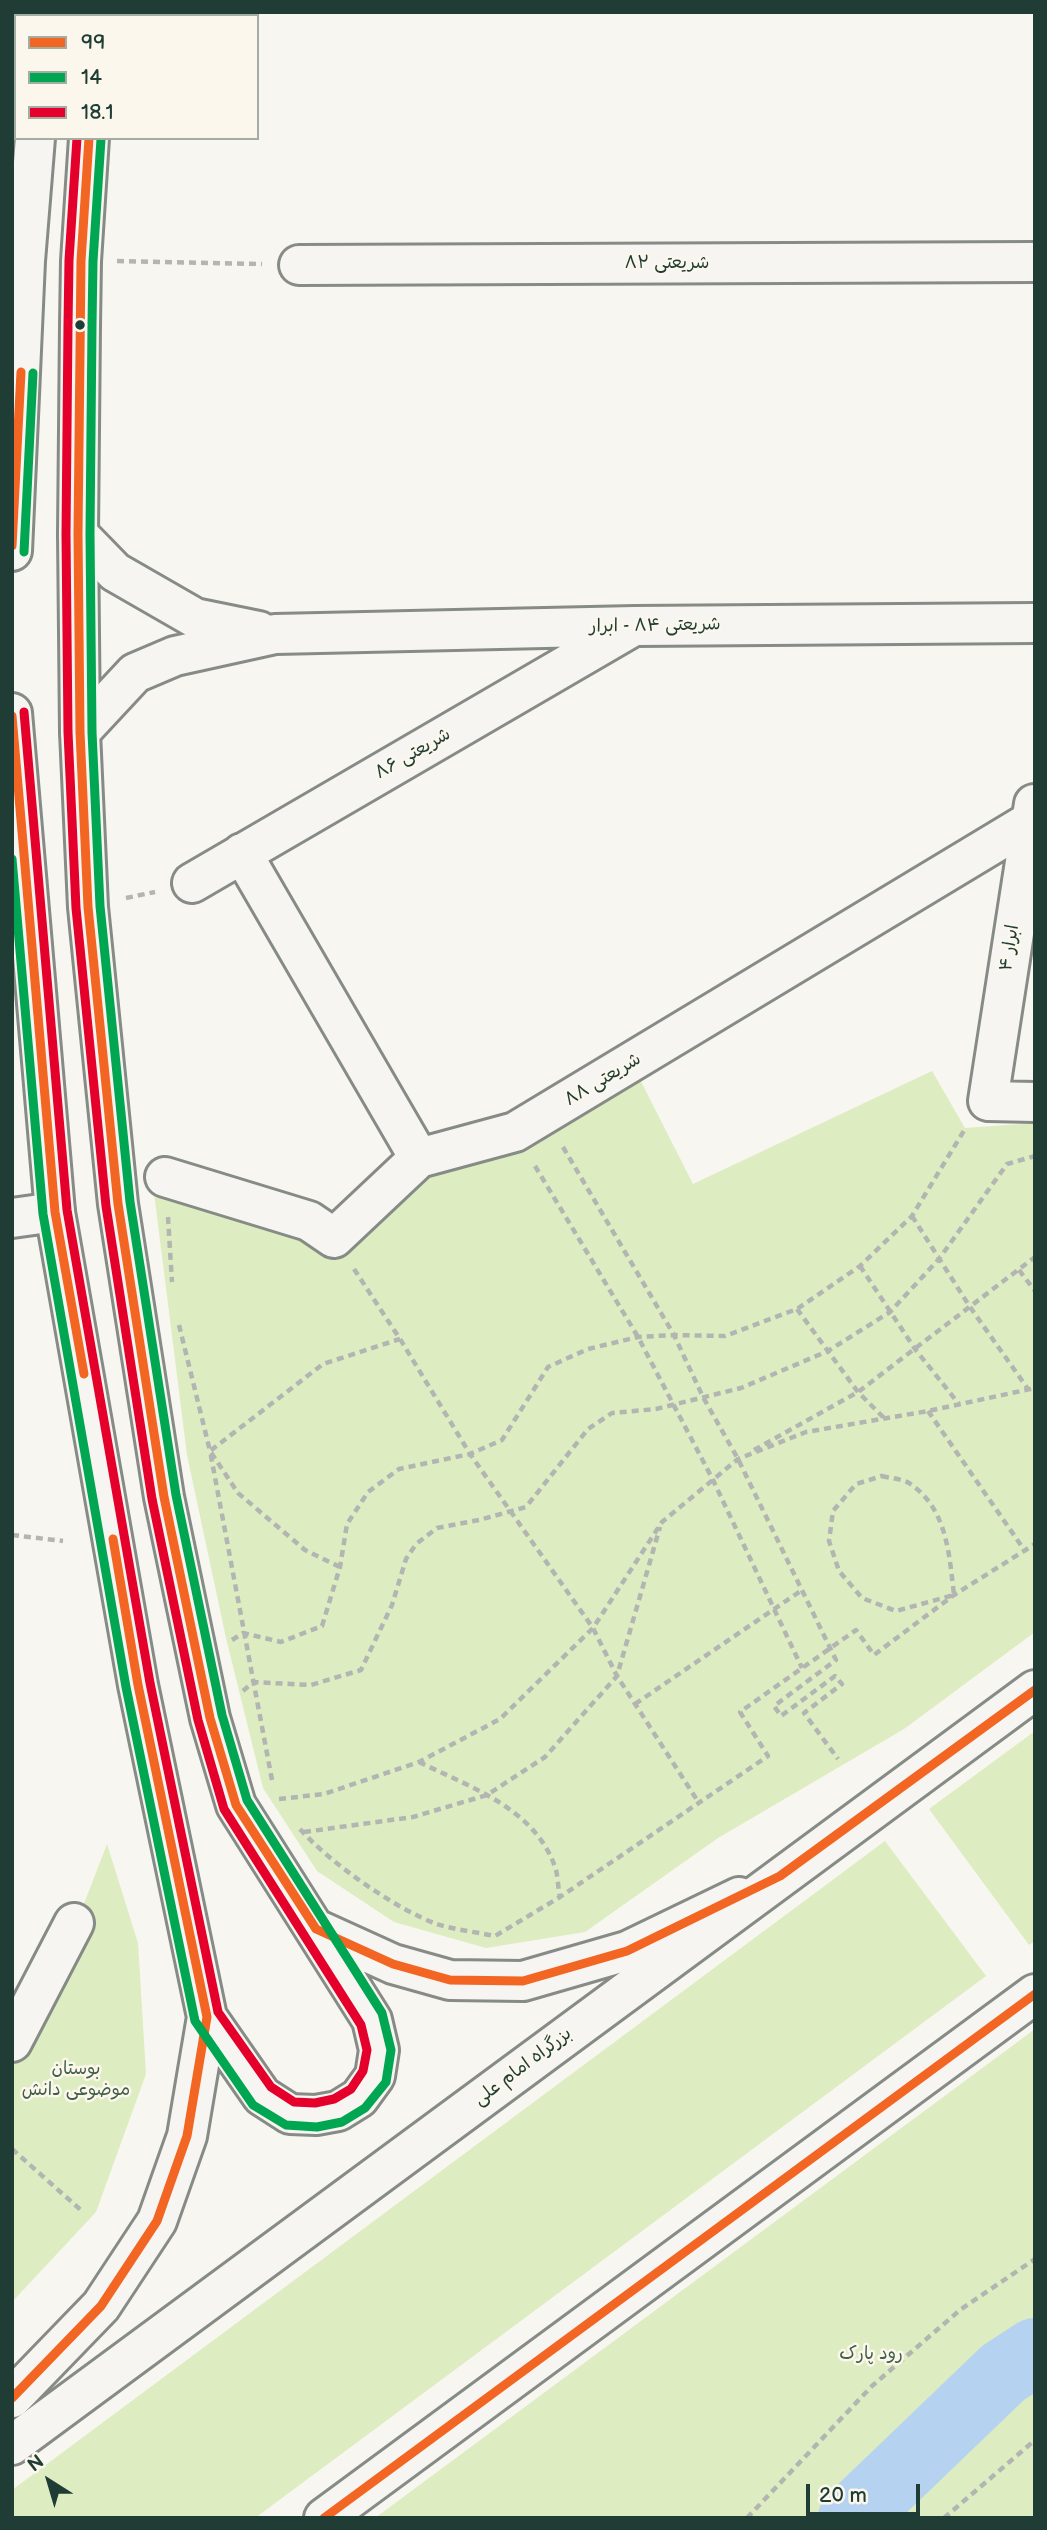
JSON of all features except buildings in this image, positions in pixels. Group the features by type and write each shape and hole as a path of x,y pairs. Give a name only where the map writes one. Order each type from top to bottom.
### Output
{"main road":[{"path":"12,551 24,261 35,140"},
{"path":"89,140 81,261 78,534 80,732 88,907 118,1204 164,1497 210,1718 236,1805 372,2020 379,2050 375,2076 359,2098 338,2111 316,2115 290,2114 262,2096 207,2017"},
{"name":"شریعتی ۸۲","path":"299,265 1035,262"},
{"path":"78,534 116,572 195,618 275,634"},
{"name":"شریعتی ۸۴ - ابرار","path":"275,634 635,626 1035,623"},
{"name":"شریعتی ۸۶","path":"192,883 635,626"},
{"path":"80,732 135,673 176,656 275,634"},
{"path":"12,713 55,1212 138,1685 207,2017 187,2136 158,2221 101,2306 12,2398"},
{"name":"ابرار ۴","path":"988,1101 1026,904 1033,808"},
{"name":"شریعتی ۸۸","path":"334,1238 419,1158 530,1123 1033,808"},
{"path":"242,853 419,1158"},
{"path":"988,1101 1035,1102"},
{"path":"166,1177 309,1221 334,1238"},
{"path":"12,1218 55,1212"},
{"name":"بزرگراه امام علی","path":"12,2445 1035,1689"},
{"path":"316,1929 393,1964 450,1980 523,1981 627,1951 780,1877"},
{"path":"12,2042 75,1923"},
{"path":"324,2518 1035,1994"}],"path":[{"path":"81,261 299,265"},
{"path":"88,907 192,883"},
{"path":"198,1661 243,1633 281,1642 322,1626 340,1567 348,1524 368,1492 399,1469 470,1454 502,1440 548,1367 588,1349 638,1337 725,1336 797,1309 860,1266 912,1216 965,1128 988,1101"},
{"path":"530,1123 674,1335 803,1590 836,1660 774,1706 781,1716 835,1676 842,1684 804,1713 838,1759"},
{"path":"530,1123 672,1405 713,1480 802,1668"},
{"path":"210,1718 253,1682 311,1685 361,1670 392,1605 406,1559 416,1544 437,1528 526,1507 588,1429 612,1413 672,1405 741,1388 828,1351 890,1312 939,1259 1006,1164 1035,1156"},
{"path":"166,1177 173,1291"},
{"path":"738,1459 806,1432 928,1411 1032,1389 970,1307 912,1216"},
{"path":"334,1238 470,1454 593,1628 617,1676 699,1803"},
{"path":"236,1805 324,1794 419,1762 500,1719 593,1628 662,1522 738,1459 858,1392 1035,1257"},
{"path":"860,1266 915,1349 959,1404"},
{"path":"1019,1270 1035,1291"},
{"path":"797,1309 858,1392 885,1418"},
{"path":"177,1317 210,1451 276,1799 283,1808"},
{"path":"210,1451 323,1364 400,1339"},
{"path":"928,1411 1025,1551"},
{"path":"210,1451 238,1493 305,1550 340,1567"},
{"path":"882,1476 907,1482 931,1503 946,1536 954,1595 896,1611 862,1598 839,1571 829,1541 833,1511 856,1483 882,1476"},
{"path":"303,1832 413,1817 487,1795 545,1757 617,1676 662,1522"},
{"path":"12,1535 63,1541"},
{"path":"296,1824 336,1863 386,1898 436,1924 495,1936 560,1897 768,1756 740,1712 856,1630 874,1655 954,1595 1035,1544"},
{"path":"635,1704 803,1590"},
{"path":"419,1762 487,1795 516,1813 540,1839 556,1870 560,1897"},
{"path":"12,2149 83,2212"},
{"path":"747,2518 872,2386 960,2310 1035,2259"},
{"path":"944,2518 1035,2440"}],"green space":[{"path":"627,1054 693,1184 932,1071 965,1128 1035,1123 1035,1632 904,1729 718,1838 585,1932 486,1948 394,1922 317,1871 263,1788 226,1638 187,1455 150,1161 323,1241"},
{"path":"1035,1731 1035,1941 1029,1945 929,1809"},
{"path":"885,1841 986,1976 255,2518 12,2518 12,2490"},
{"name":"بوستان موضوعی دانش","path":"107,1844 138,1943 146,2074 96,2212 12,2302 12,2063 95,1920 80,1914"},
{"name":"رود پارک","path":"1035,2029 1035,2518 375,2518"}],"waterway":[{"path":"852,2518 1003,2373 1035,2352"}],"transit line":[{"name":"18.1","path":"24,712 67,1210 150,1683 218,2012 271,2087 294,2102 315,2103 334,2099 351,2089 363,2071 367,2050 361,2025 224,1809 198,1720 152,1499 106,1206 76,908 68,732 68,325 69,260 77,140"},
{"name":"99","path":"89,140 81,261 78,534 80,732 88,907 118,1204 164,1497 210,1718 236,1805 316,1929 393,1964 450,1980 523,1981 627,1951 780,1876 1035,1690"},
{"name":"14","path":"12,859 43,1214 126,1687 195,2021 253,2105 286,2125 317,2127 342,2122 365,2108 386,2082 391,2050 382,2013 247,1800 222,1715 176,1495 130,1202 100,906 92,732 92,325 101,140"},
{"name":"99","path":"12,546 21,372"},
{"name":"14","path":"24,552 33,373"},
{"name":"99","path":"12,716 55,1212 84,1374"},
{"name":"99","path":"12,2398 101,2306 157,2221 187,2136 207,2017 138,1685 113,1539"},
{"name":"99","path":"324,2518 1035,1994"}]}
